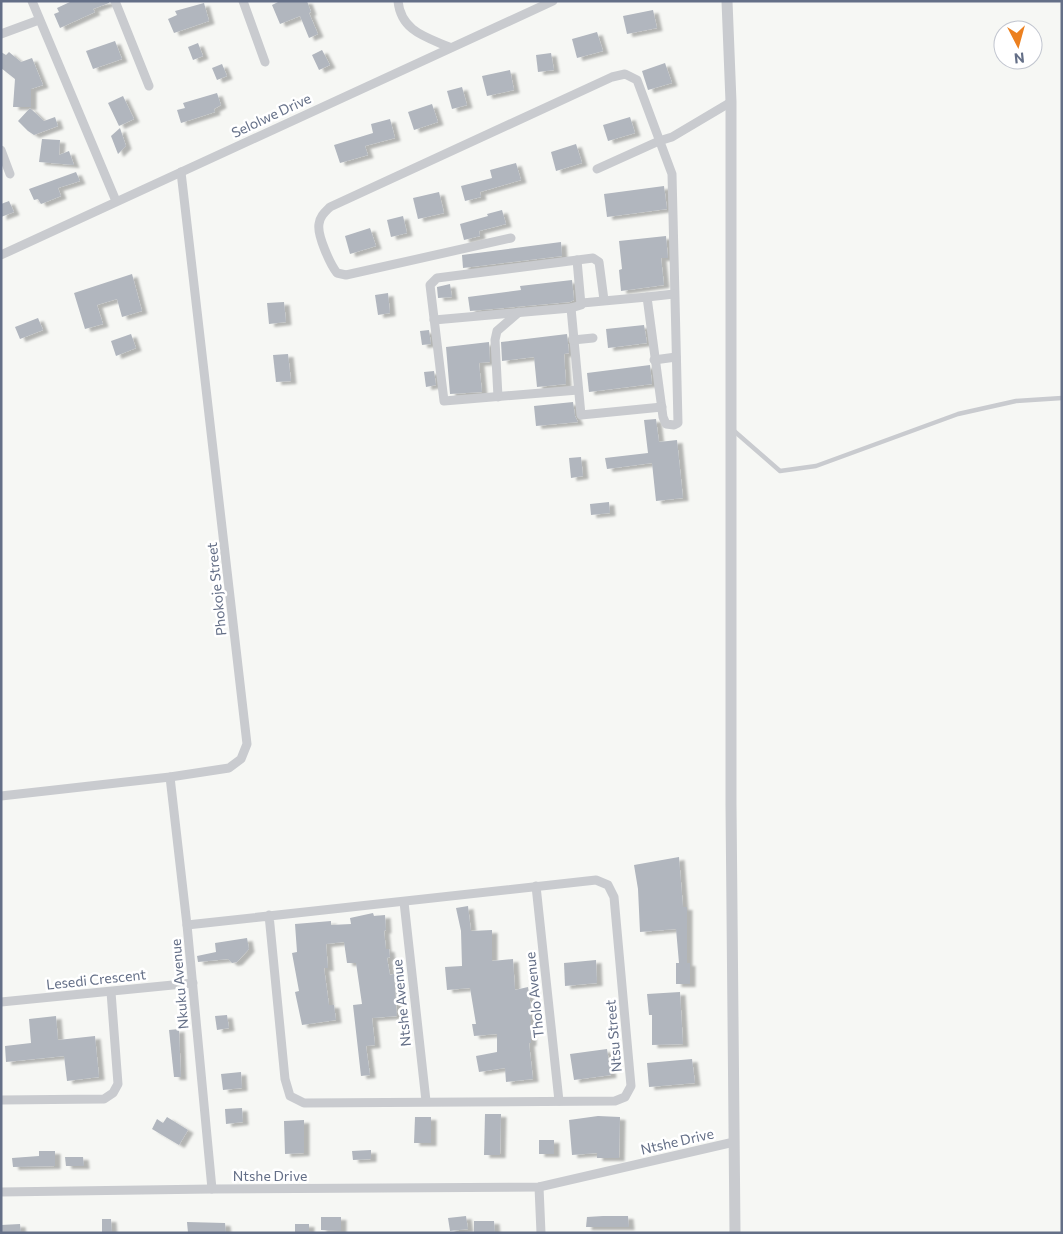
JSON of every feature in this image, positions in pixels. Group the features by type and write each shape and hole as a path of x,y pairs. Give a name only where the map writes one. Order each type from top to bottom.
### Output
{"street":[{"path":"32,1 116,201"},
{"path":"115,1 149,86"},
{"path":"243,1 265,62"},
{"path":"398,1 406,24 416,34 449,47"},
{"name":"Selolwe Drive","path":"1,256 449,47 553,1"},
{"path":"727,1 731,102 731,804 735,1233"},
{"path":"1,34 39,20"},
{"path":"511,238 346,275 337,273 332,267 319,230 322,215 330,207 612,76 625,74 637,80 672,174 678,422 674,425 666,424 662,407 654,360 647,297"},
{"path":"597,169 672,137 731,102"},
{"path":"1,150 10,174"},
{"name":"Phokoje Street","path":"1,796 170,777 229,768 241,759 247,744 181,172"},
{"path":"578,390 444,401 430,285 436,278 598,259 604,300"},
{"path":"577,260 582,303"},
{"path":"434,320 571,308 582,303 604,300 674,294"},
{"path":"571,308 578,390 581,412 584,416 662,407"},
{"path":"498,397 495,340 497,331 519,312"},
{"path":"573,340 593,338"},
{"path":"654,360 676,358"},
{"name":"Nkuku Avenue","path":"170,777 193,983 212,1189"},
{"name":"Ntsu Street","path":"187,925 596,880 608,886 614,897 631,1086 625,1096 615,1102 426,1101 304,1103 290,1096 285,1079 269,916"},
{"name":"Tholo Avenue","path":"536,886 558,1101"},
{"name":"Ntshe Avenue","path":"404,902 426,1101"},
{"name":"Lesedi Crescent","path":"1,1002 193,983"},
{"path":"1,1100 104,1099 113,1093 118,1084 111,992"},
{"name":"Ntshe Drive","path":"1,1192 539,1187 734,1142"},
{"path":"539,1187 541,1233"}],"lane":[{"path":"732,429 780,471 816,466 958,414 1016,400 1062,398"}],"building":[{"path":"72,1 109,1 109,3 93,9 95,12 60,28 54,14 59,12 57,8"},
{"path":"280,1 307,1 311,12 309,13 318,34 309,38 300,16 280,24 272,5"},
{"path":"204,3 209,21 174,33 168,19 177,15 175,11"},
{"path":"653,10 657,28 627,34 623,16"},
{"path":"597,32 603,51 577,58 572,39"},
{"path":"115,41 122,59 93,69 86,51"},
{"path":"198,43 203,56 193,60 188,47"},
{"path":"322,50 330,65 319,70 312,55"},
{"path":"1,52 6,55 9,52 21,62 32,58 43,85 31,89 31,107 13,107 15,79 1,68"},
{"path":"551,53 554,70 538,72 536,55"},
{"path":"665,63 672,83 648,90 642,71"},
{"path":"222,64 227,76 217,80 212,68"},
{"path":"510,70 514,90 487,96 482,76"},
{"path":"462,87 467,105 452,109 447,91"},
{"path":"217,93 221,105 214,109 215,112 181,123 177,110 185,108 183,103"},
{"path":"123,96 134,119 119,126 108,103"},
{"path":"432,104 438,122 414,130 408,112"},
{"path":"30,108 44,121 55,117 58,126 34,135 18,121"},
{"path":"630,117 635,133 608,141 603,125"},
{"path":"390,119 395,138 365,146 368,155 340,163 334,145 373,133 371,124"},
{"path":"120,128 126,146 118,154 111,136"},
{"path":"42,139 60,140 59,155 69,151 74,165 39,162"},
{"path":"576,144 582,163 556,171 551,152"},
{"path":"516,163 521,180 480,192 481,197 465,201 461,186 492,178 490,170"},
{"path":"76,172 80,181 58,188 61,196 41,204 38,199 34,200 29,189"},
{"path":"664,186 667,209 607,217 604,194"},
{"path":"439,192 444,213 418,219 413,198"},
{"path":"9,201 14,212 1,217 1,204"},
{"path":"502,210 506,224 479,231 480,236 464,240 460,224"},
{"path":"403,216 407,233 391,237 387,220"},
{"path":"370,228 376,246 350,254 345,236"},
{"path":"666,236 668,258 661,258 664,285 621,291 619,270 622,269 619,241"},
{"path":"561,242 562,256 463,268 462,255"},
{"path":"132,274 142,311 122,317 117,299 97,305 103,324 85,329 74,293"},
{"path":"572,280 574,300 570,302 470,311 468,297 521,290 520,286"},
{"path":"450,284 452,297 438,298 437,287"},
{"path":"388,293 390,313 378,315 375,295"},
{"path":"284,302 286,322 269,324 267,303"},
{"path":"38,318 43,330 20,339 15,327"},
{"path":"644,325 647,343 608,348 606,329"},
{"path":"429,330 431,344 422,345 420,331"},
{"path":"131,334 136,348 116,356 111,341"},
{"path":"567,334 569,353 564,354 566,384 537,387 534,357 502,361 501,342"},
{"path":"489,342 490,362 479,363 482,392 450,394 446,347"},
{"path":"288,354 291,381 276,382 273,355"},
{"path":"650,365 652,384 589,392 587,373"},
{"path":"434,371 436,385 426,387 424,372"},
{"path":"573,402 578,422 536,426 534,406"},
{"path":"656,419 659,442 677,440 683,498 656,501 652,463 607,469 605,458 648,453 644,420"},
{"path":"581,457 583,476 571,478 569,458"},
{"path":"609,502 610,513 591,515 590,504"},
{"path":"679,857 683,907 687,907 687,963 690,963 690,984 676,984 676,963 679,963 676,929 640,932 638,889 634,865"},
{"path":"468,906 471,931 492,930 492,961 513,959 515,990 528,987 531,1008 531,1043 529,1043 533,1079 506,1082 505,1068 479,1072 476,1056 497,1052 497,1034 474,1036 472,1024 476,1024 470,988 447,990 445,967 462,966 461,931 456,908"},
{"path":"373,913 374,916 385,915 386,949 389,949 390,957 387,958 390,975 394,974 397,1016 372,1018 375,1045 366,1046 370,1075 361,1076 353,1005 362,1004 356,963 347,963 344,942 326,944 328,968 324,968 329,1005 334,1005 336,1020 302,1025 295,992 299,991 292,953 297,952 295,924 331,921 331,925 351,924 350,918"},
{"path":"247,938 249,949 237,962 232,963 228,959 198,962 197,956 216,952 215,943"},
{"path":"596,960 597,983 565,986 564,963"},
{"path":"680,992 683,1044 652,1045 652,1015 649,1015 647,994"},
{"path":"227,1015 229,1028 217,1030 215,1016"},
{"path":"56,1016 58,1040 95,1036 99,1077 67,1081 64,1056 6,1062 5,1046 31,1043 29,1019"},
{"path":"179,1029 181,1077 174,1077 169,1030"},
{"path":"607,1049 611,1075 574,1080 570,1054"},
{"path":"692,1059 695,1083 649,1087 647,1063"},
{"path":"241,1072 242,1088 223,1090 221,1074"},
{"path":"242,1108 243,1122 226,1124 225,1109"},
{"path":"485,1114 501,1114 500,1155 484,1155"},
{"path":"598,1116 620,1117 619,1158 597,1158 597,1153 572,1155 569,1120"},
{"path":"167,1117 188,1130 179,1145 152,1129 157,1119 163,1123"},
{"path":"415,1117 431,1117 431,1143 414,1143"},
{"path":"304,1120 304,1153 285,1154 284,1121"},
{"path":"539,1140 554,1140 554,1154 539,1154"},
{"path":"371,1150 371,1159 353,1160 352,1151"},
{"path":"39,1151 55,1151 55,1166 13,1167 12,1158 39,1156"},
{"path":"65,1157 83,1157 84,1166 66,1166"},
{"path":"466,1216 468,1229 450,1231 448,1218"},
{"path":"628,1216 629,1227 586,1227 587,1217"},
{"path":"321,1217 341,1217 341,1231 321,1230"},
{"path":"102,1219 111,1219 112,1233 102,1233"},
{"path":"474,1221 494,1221 495,1233 474,1233"},
{"path":"187,1222 225,1223 226,1233 188,1233"},
{"path":"20,1224 21,1232 1,1233 1,1225"},
{"path":"295,1224 309,1224 309,1233 295,1233"}]}
